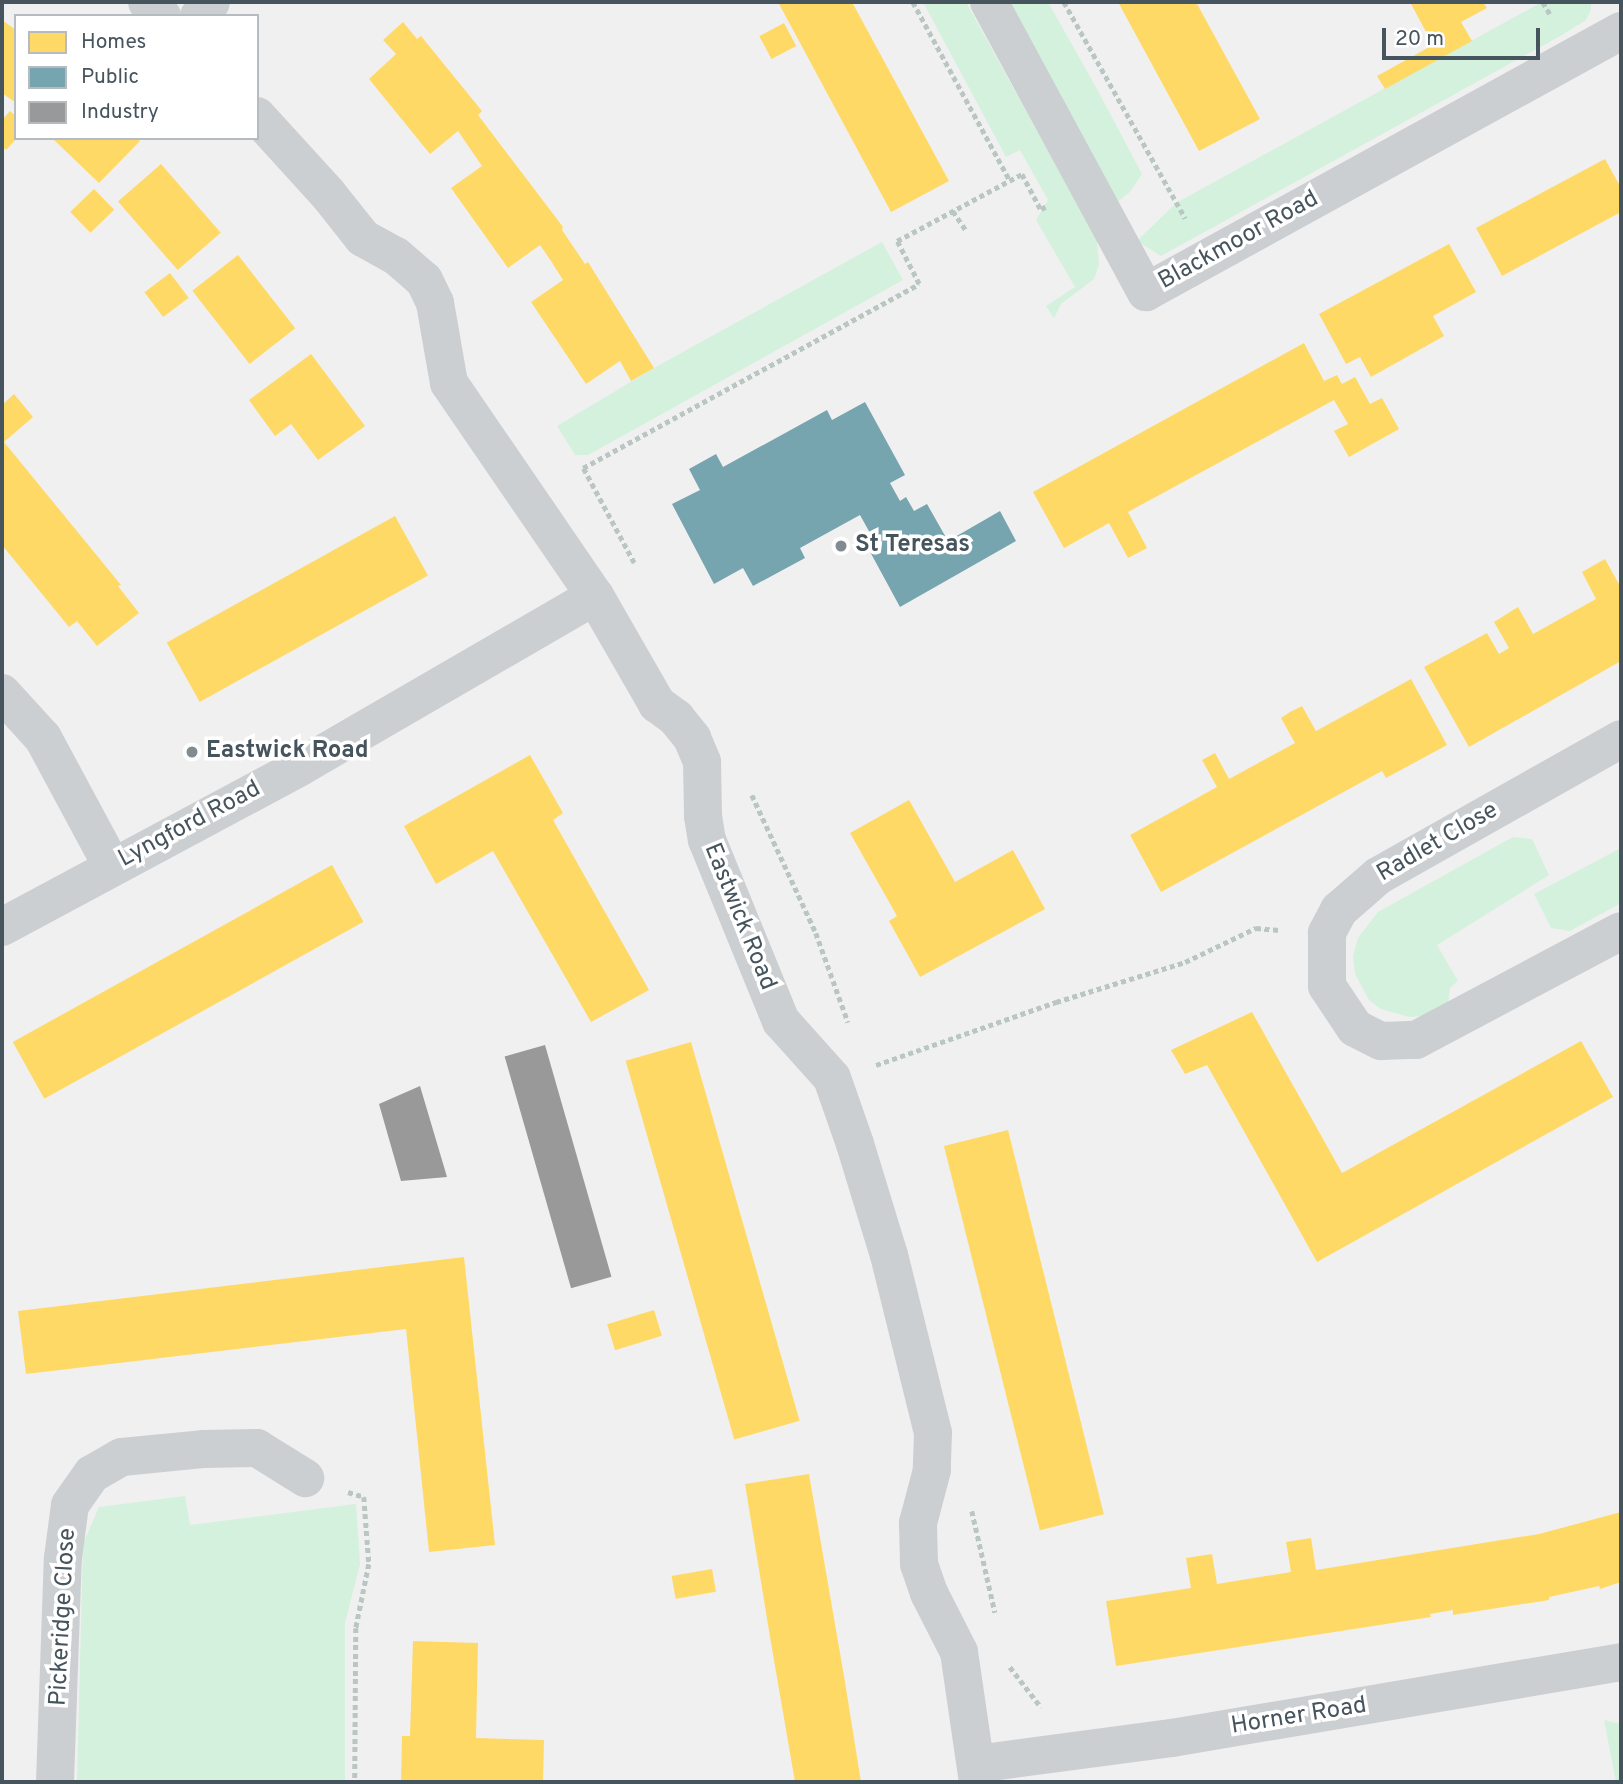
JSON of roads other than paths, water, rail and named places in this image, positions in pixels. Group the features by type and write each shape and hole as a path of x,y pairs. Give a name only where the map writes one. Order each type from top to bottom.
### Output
{"street":[{"path":"147,2 160,14"},
{"name":"Blackmoor Road","path":"989,2 1146,292 1621,31"},
{"path":"1612,2 1621,19"},
{"name":"Eastwick Road","path":"259,119 328,194 363,238 396,256 424,280 435,303 449,383 594,596 657,704 676,718 692,738 702,762 703,816 707,840 781,1021 832,1079 889,1255 933,1433 932,1470 918,1523 919,1564 929,1592 959,1651 977,1773"},
{"name":"Lyngford Road","path":"2,927 300,767 594,596"},
{"path":"2,693 43,738 112,866"},
{"name":"Radlet Close","path":"1621,739 1378,876 1339,910 1327,933 1327,986 1355,1028 1381,1041 1416,1040 1621,931"},
{"name":"Pickeridge Close","path":"55,1782 63,1558 71,1504 92,1474 122,1457 203,1449 257,1448 305,1478"},
{"name":"Horner Road","path":"977,1773 1054,1752 1185,1736 1621,1662"}],"place":[{"name":"St Teresas","path":"841,546"},
{"name":"Eastwick Road","path":"192,752"}]}
